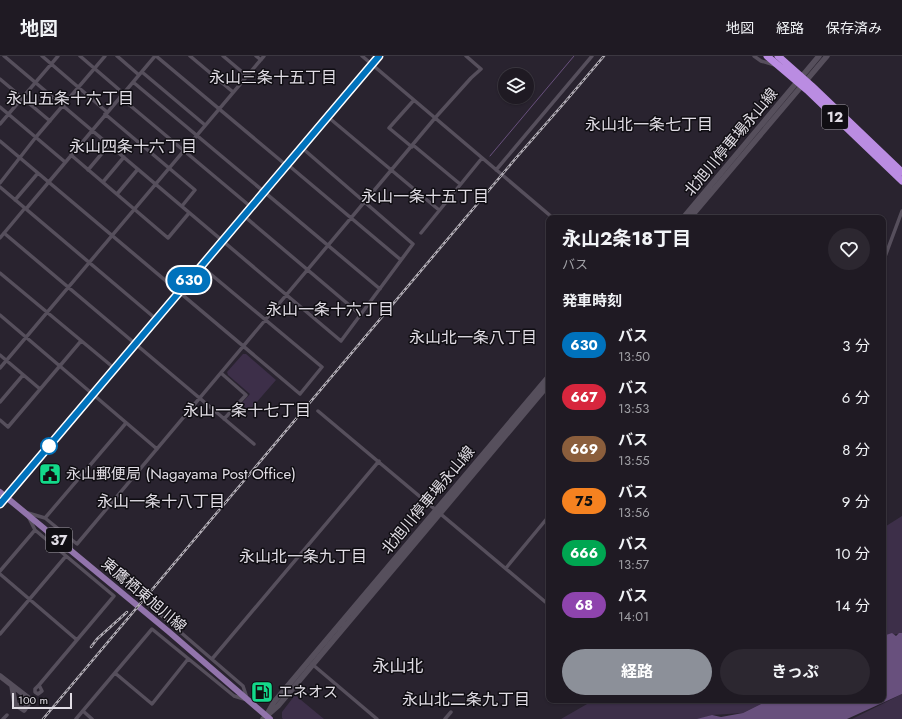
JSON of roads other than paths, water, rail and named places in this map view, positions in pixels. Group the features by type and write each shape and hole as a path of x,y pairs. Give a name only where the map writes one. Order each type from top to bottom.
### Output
{"highway":[{"path":"0,504 379,56"},
{"name":"12","path":"767,56 780,60 902,180"},
{"name":"12","path":"802,81 902,172"}],"main road":[{"path":"802,81 819,56"},
{"path":"802,81 827,56"},
{"name":"北旭川停車場永山線","path":"685,215 802,81"},
{"name":"北旭川停車場永山線","path":"692,215 802,81"},
{"name":"北旭川停車場永山線","path":"267,718 278,706 310,663 546,380"},
{"name":"北旭川停車場永山線","path":"438,511 546,387"},
{"name":"東鷹栖東旭川線","path":"0,492 168,631 267,718"},
{"path":"0,676 12,686"}],"street":[{"path":"4,56 9,58 35,83 341,341 413,244 301,147"},
{"path":"42,56 195,190 182,206"},
{"path":"0,124 58,56"},
{"path":"80,56 123,93"},
{"path":"0,183 36,137 105,56"},
{"path":"117,56 205,125"},
{"path":"0,238 155,56 401,260"},
{"path":"190,56 233,92"},
{"path":"223,56 247,76"},
{"path":"256,56 261,60"},
{"path":"0,368 264,56"},
{"path":"362,56 549,215"},
{"path":"25,512 44,518 77,544 412,146 471,78 481,69 466,56"},
{"path":"496,170 592,56"},
{"path":"754,56 761,61 780,60"},
{"path":"0,79 50,121"},
{"path":"133,82 380,289"},
{"path":"120,97 251,207"},
{"path":"414,100 389,128 460,184"},
{"path":"0,107 65,162"},
{"path":"328,116 439,210"},
{"path":"0,141 300,394 322,367 265,321 201,266"},
{"path":"88,170 109,145"},
{"path":"71,155 168,238 189,213"},
{"path":"103,182 124,157"},
{"path":"421,234 482,158"},
{"path":"117,194 138,169"},
{"path":"15,200 38,173"},
{"path":"0,187 156,319"},
{"path":"886,254 902,211"},
{"path":"243,216 361,315"},
{"path":"4,233 254,444"},
{"path":"0,273 114,368"},
{"path":"0,315 157,449"},
{"path":"0,420 8,427 81,341"},
{"path":"0,355 40,389"},
{"path":"221,373 246,395 224,420"},
{"path":"0,402 23,375"},
{"path":"318,410 546,602"},
{"path":"44,518 126,423"},
{"path":"212,659 379,461"},
{"path":"25,512 35,530 114,596 39,685"},
{"path":"506,568 546,520"},
{"path":"0,571 35,530"},
{"path":"0,634 66,556"},
{"path":"0,574 77,640"},
{"path":"149,605 243,686 247,699"},
{"path":"76,719 152,629 234,696 247,699"},
{"path":"115,673 152,704 188,659"},
{"path":"310,663 377,719"},
{"path":"83,711 92,719"},
{"path":"445,719 451,712"},
{"path":"3,719 7,715"}],"waterway":[{"path":"490,156 574,56"}],"railway":[{"path":"43,719 516,158 604,56"},
{"path":"91,647 97,639 127,612"}],"place":[{"name":"永山郵便局 (Nagayama Post Office)","path":"50,474"},
{"name":"エネオス","path":"262,692"}],"district":[{"name":"永山三条十五丁目","path":"273,77"},
{"name":"永山五条十六丁目","path":"70,98"},
{"name":"永山北一条七丁目","path":"649,124"},
{"name":"永山四条十六丁目","path":"133,146"},
{"name":"永山一条十五丁目","path":"425,196"},
{"name":"永山一条十六丁目","path":"330,309"},
{"name":"永山北一条八丁目","path":"473,337"},
{"name":"永山一条十七丁目","path":"247,410"},
{"name":"永山一条十八丁目","path":"161,501"},
{"name":"永山北一条九丁目","path":"303,556"},
{"name":"永山北","path":"398,666"},
{"name":"永山北二条九丁目","path":"466,699"}]}
